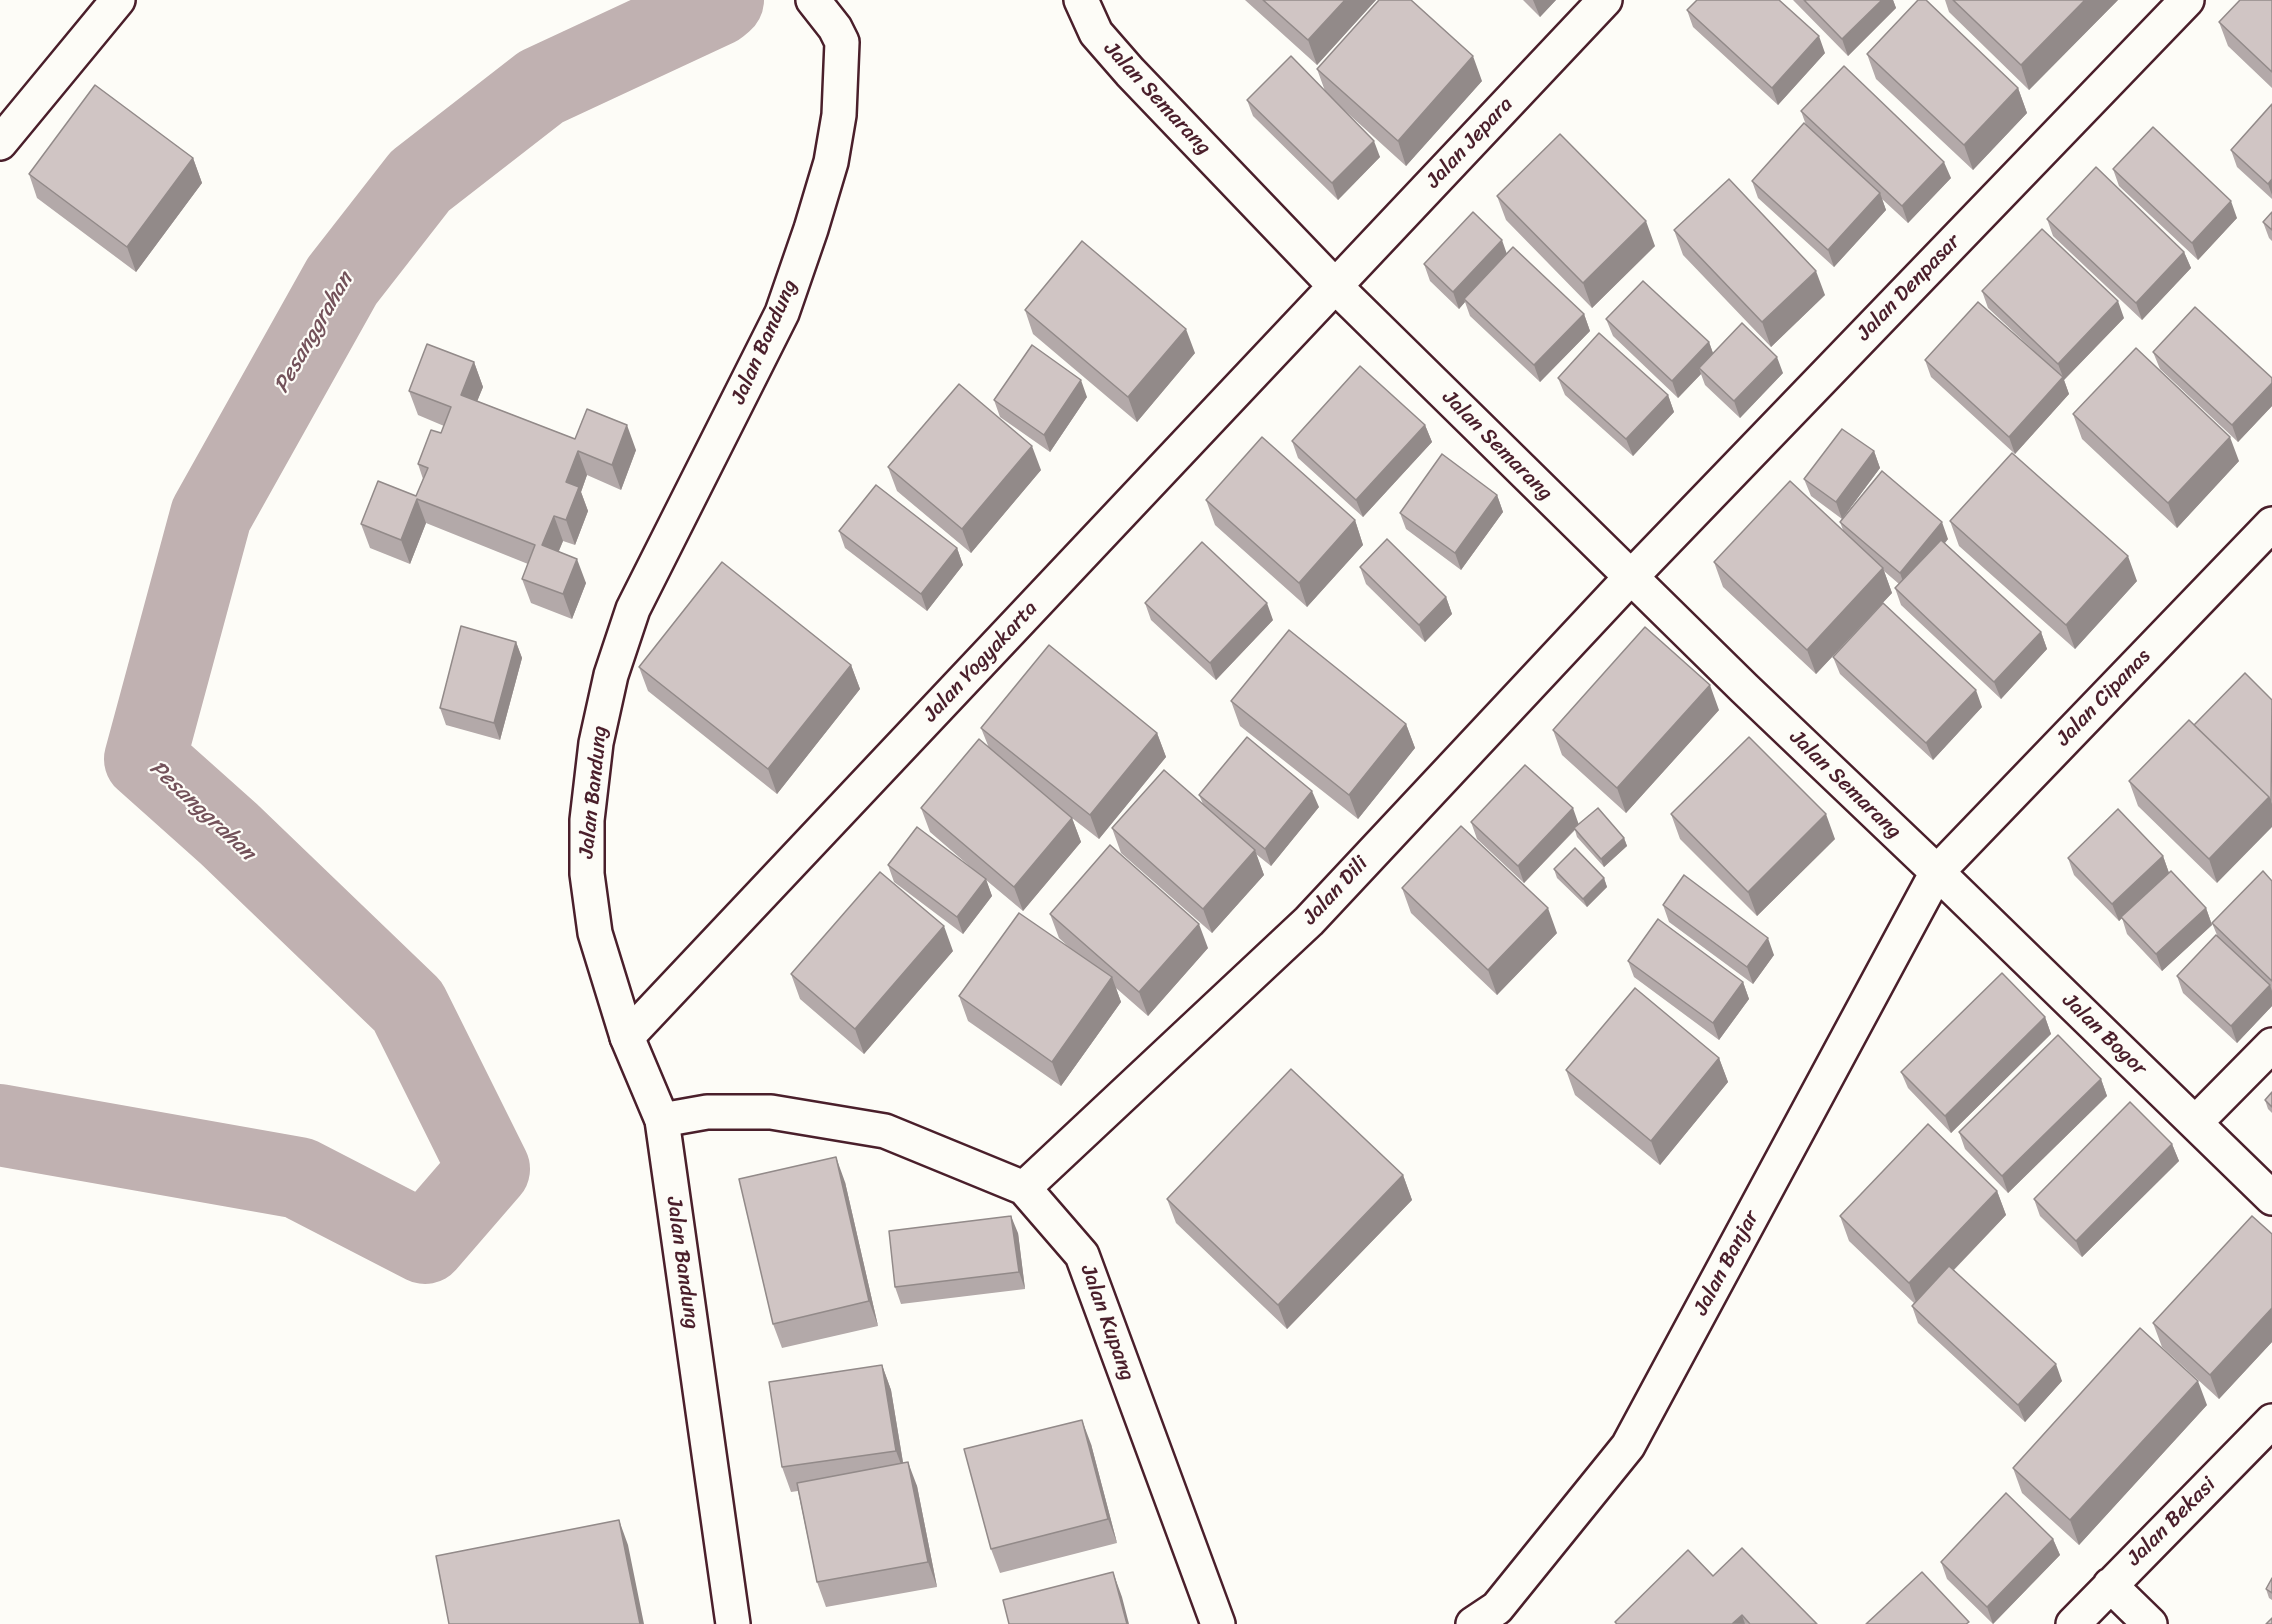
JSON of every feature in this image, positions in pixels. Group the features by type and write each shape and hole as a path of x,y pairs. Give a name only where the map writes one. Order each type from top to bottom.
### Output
{"street":[{"path":"0,143 118,0"},
{"name":"Jalan Bandung","path":"733,1624 662,1120 627,1037 595,933 587,874 587,820 596,743 611,675 633,609 782,313 831,162 839,115 842,42 835,27 813,0"},
{"name":"Jalan Semarang","path":"1081,0 1096,33 1130,72 1336,287 1744,688 1937,872"},
{"name":"Jalan Jepara","path":"1336,287 1605,0"},
{"name":"Jalan Denpasar","path":"1630,577 2187,0"},
{"name":"Jalan Yogyakarta","path":"627,1037 1336,287"},
{"name":"Jalan Cipanas","path":"1937,872 2272,524"},
{"name":"Jalan Dili","path":"1024,1188 1309,921 1630,577"},
{"name":"Jalan Bogor","path":"1937,872 2272,1198"},
{"name":"Jalan Banjar","path":"1473,1624 1497,1608 1628,1446 1937,872"},
{"path":"2195,1124 2272,1044"},
{"name":"Jalan Kupang","path":"662,1120 707,1112 771,1112 885,1131 1024,1188 1082,1255 1218,1624"},
{"name":"Jalan Bekasi","path":"2073,1624 2272,1421"},
{"path":"2110,1585 2150,1624"}],"building":[{"path":"1263,0 1345,0 1308,40"},
{"path":"1379,0 1411,0 1473,56 1398,141 1317,69"},
{"path":"1697,0 1779,0 1819,36 1772,88 1687,10"},
{"path":"1804,0 1882,0 1842,39"},
{"path":"1918,0 1926,0 2018,88 1964,145 1867,54"},
{"path":"1953,0 2085,0 2021,65"},
{"path":"2240,0 2272,0 2272,72 2219,22"},
{"path":"1291,56 1374,141 1332,183 1247,100"},
{"path":"1844,66 1944,162 1902,206 1801,111"},
{"path":"95,85 193,158 127,247 29,174"},
{"path":"2272,104 2272,179 2268,184 2231,150"},
{"path":"1804,123 1880,193 1828,250 1752,181"},
{"path":"2153,127 2231,201 2192,243 2113,169"},
{"path":"1560,134 1646,221 1583,283 1497,196"},
{"path":"2096,167 2184,252 2136,303 2047,219"},
{"path":"1729,179 1816,271 1762,322 1674,230"},
{"path":"1473,212 1502,240 1453,292 1424,264"},
{"path":"2272,212 2272,230 2263,222"},
{"path":"2042,229 2118,301 2058,364 1982,291"},
{"path":"1082,241 1186,329 1128,397 1025,310"},
{"path":"1513,247 1584,314 1534,365 1464,299"},
{"path":"1643,281 1709,342 1672,381 1606,319"},
{"path":"1978,302 2063,377 2009,437 1925,360"},
{"path":"2195,307 2272,378 2272,383 2232,425 2153,352"},
{"path":"1742,323 1777,357 1734,401 1699,368"},
{"path":"1599,333 1668,395 1626,439 1558,378"},
{"path":"427,344 474,362 461,395 575,439 587,409 627,425 612,465 578,451 566,482 579,487 566,520 554,516 542,545 577,559 563,594 522,579 535,545 417,499 401,540 361,524 378,481 416,496 428,468 418,464 431,430 441,433 451,407 409,391"},
{"path":"1032,345 1081,380 1044,435 994,400"},
{"path":"2136,348 2230,437 2168,503 2073,414"},
{"path":"1360,366 1425,425 1356,500 1292,441"},
{"path":"959,384 1032,446 962,529 888,467"},
{"path":"1842,429 1874,451 1836,502 1804,479"},
{"path":"1262,437 1355,520 1299,583 1206,500"},
{"path":"2012,453 2128,556 2066,625 1950,521"},
{"path":"1442,454 1497,495 1455,553 1400,513"},
{"path":"1882,471 1942,522 1900,573 1840,522"},
{"path":"1790,481 1883,568 1807,650 1714,562"},
{"path":"876,485 957,548 921,594 839,531"},
{"path":"1387,539 1446,597 1419,625 1360,567"},
{"path":"1941,540 2041,632 1994,682 1895,588"},
{"path":"1202,542 1267,603 1210,663 1145,603"},
{"path":"722,562 851,665 768,769 639,667"},
{"path":"1883,603 1976,690 1926,743 1833,657"},
{"path":"461,626 516,642 494,723 440,708"},
{"path":"1645,627 1710,685 1617,788 1553,730"},
{"path":"1289,630 1406,724 1349,795 1231,701"},
{"path":"1049,645 1157,733 1090,815 981,728"},
{"path":"2245,673 2272,700 2271,805 2269,797 2194,725"},
{"path":"2189,720 2269,797 2209,859 2129,781"},
{"path":"1247,737 1312,791 1265,849 1199,795"},
{"path":"1749,737 1826,814 1748,892 1671,814"},
{"path":"979,739 1072,818 1014,887 921,808"},
{"path":"1525,765 1573,808 1518,866 1471,822"},
{"path":"1164,770 1255,850 1203,909 1112,828"},
{"path":"1598,808 1624,838 1601,859 1574,828"},
{"path":"2118,809 2163,856 2112,904 2068,858"},
{"path":"1461,826 1548,908 1488,970 1402,888"},
{"path":"917,827 986,879 957,917 888,865"},
{"path":"1110,845 1199,924 1139,992 1050,914"},
{"path":"1575,848 1604,878 1583,899 1554,869"},
{"path":"2171,871 2206,908 2156,954 2121,917"},
{"path":"2263,871 2272,881 2272,981 2212,923"},
{"path":"880,872 944,926 855,1029 791,974"},
{"path":"1684,875 1768,938 1747,967 1663,905"},
{"path":"1019,913 1112,977 1052,1062 959,996"},
{"path":"1658,919 1743,982 1713,1023 1628,961"},
{"path":"2216,935 2270,985 2231,1026 2177,976"},
{"path":"2002,973 2045,1017 1945,1116 1901,1072"},
{"path":"1635,988 1719,1058 1651,1141 1566,1070"},
{"path":"2058,1035 2101,1079 2002,1176 1959,1132"},
{"path":"1291,1069 1403,1175 1278,1305 1167,1199"},
{"path":"2272,1092 2272,1107 2265,1100"},
{"path":"2130,1102 2172,1144 2076,1241 2034,1199"},
{"path":"1928,1124 1997,1191 1909,1283 1840,1216"},
{"path":"836,1157 869,1301 773,1324 739,1179"},
{"path":"1011,1216 1019,1272 895,1287 889,1231"},
{"path":"2252,1216 2272,1234 2272,1308 2210,1375 2153,1323"},
{"path":"1949,1266 2056,1364 2018,1405 1912,1306"},
{"path":"2140,1328 2198,1381 2070,1520 2013,1468"},
{"path":"882,1365 896,1451 782,1467 769,1382"},
{"path":"1082,1420 1108,1519 991,1549 964,1449"},
{"path":"908,1462 928,1562 817,1582 797,1483"},
{"path":"2006,1493 2053,1539 1987,1607 1941,1562"},
{"path":"619,1520 640,1624 449,1624 436,1556"},
{"path":"1742,1548 1817,1624 1750,1624 1742,1615 1732,1624 1617,1624 1615,1622 1688,1550 1713,1576"},
{"path":"1113,1572 1127,1624 1009,1624 1003,1600"},
{"path":"1922,1572 1969,1622 1966,1624 1866,1624"},
{"path":"2272,1578 2272,1593 2266,1589"}],"waterway":[{"name":"Pesanggrahan","path":"0,1125 299,1178 425,1243 489,1169 408,1006 229,834 145,759 211,515 342,281 420,181 541,87 717,5 723,0"}]}
